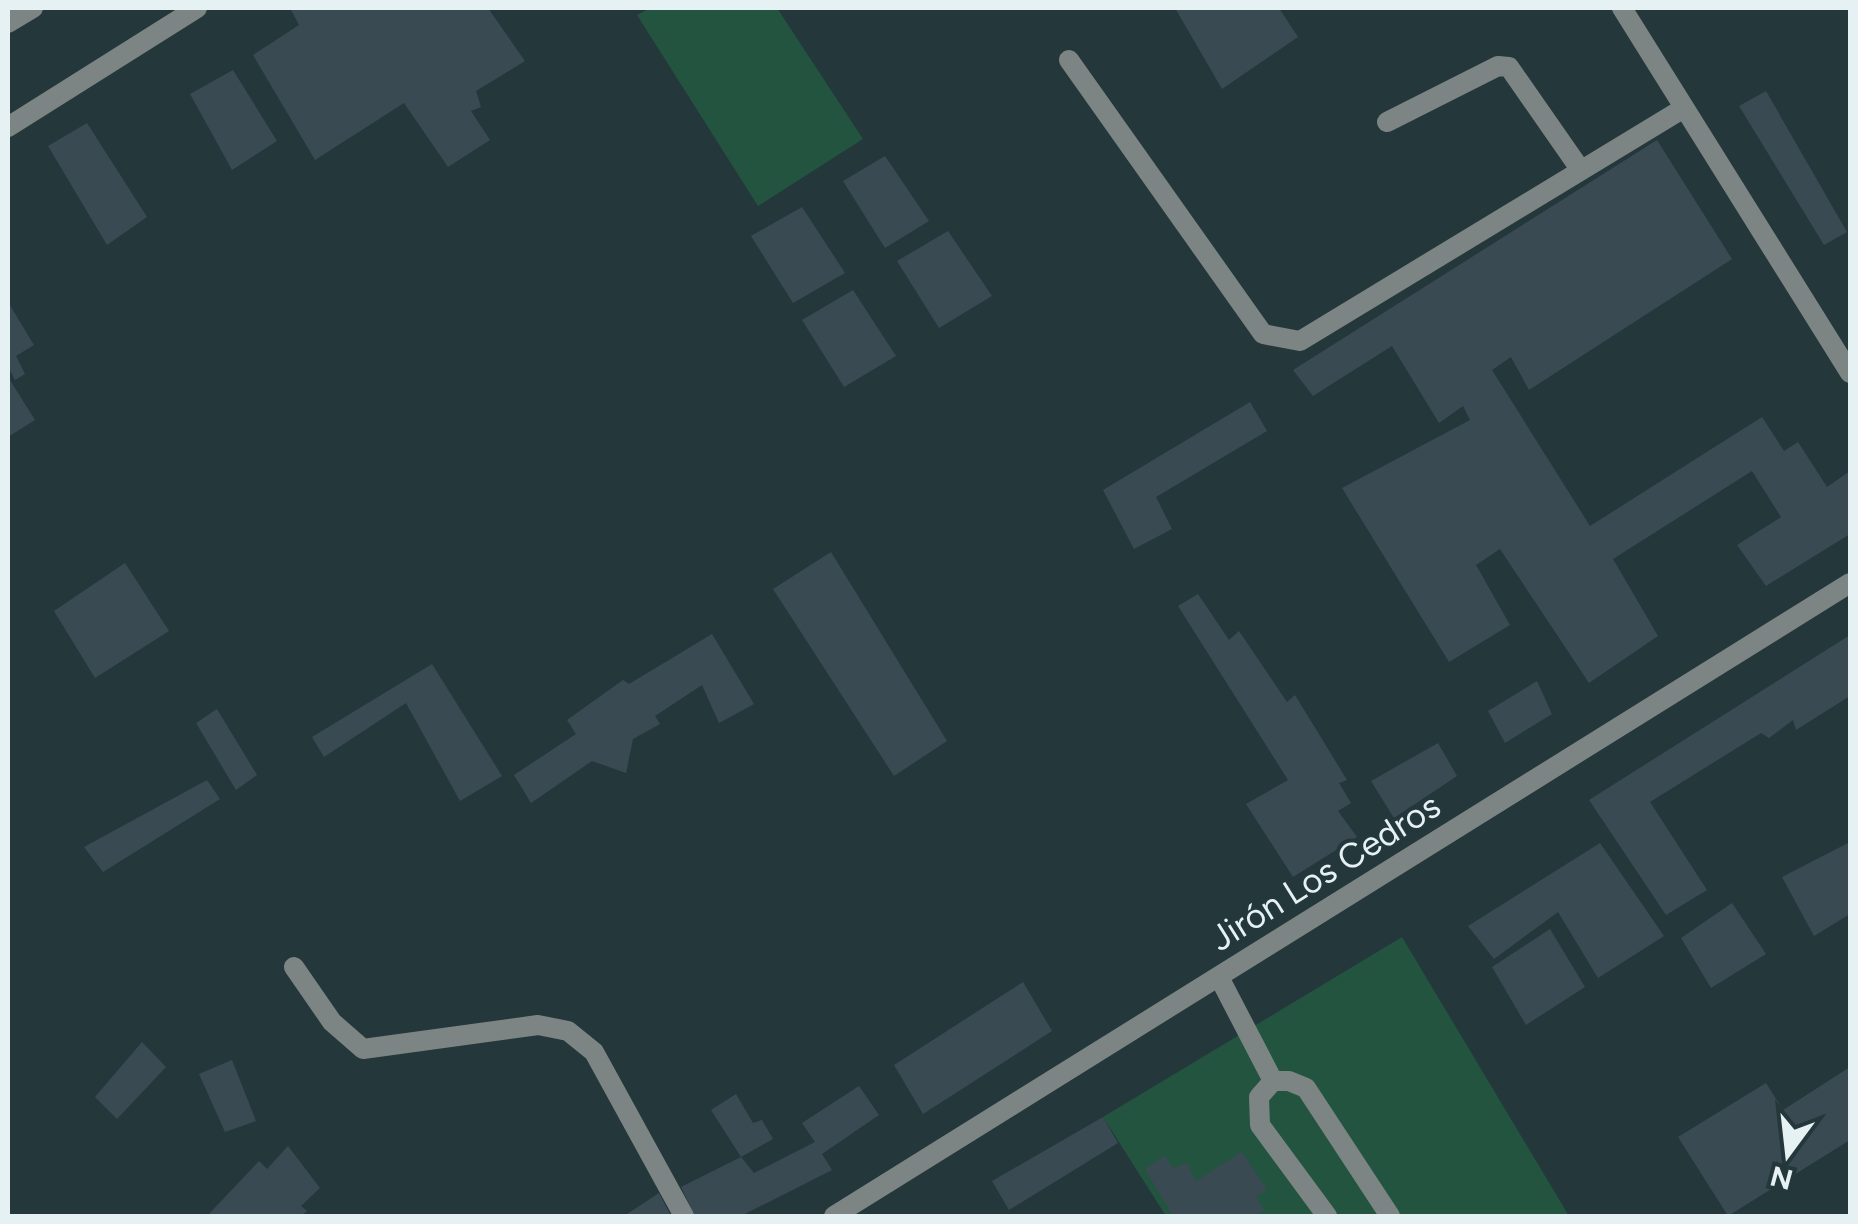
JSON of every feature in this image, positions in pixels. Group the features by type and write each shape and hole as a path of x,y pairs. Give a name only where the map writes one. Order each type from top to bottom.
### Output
{"street":[{"path":"8,23 33,8"},
{"path":"8,127 197,8"},
{"path":"1622,8 1850,373"},
{"path":"1069,60 1264,334 1300,341 1684,108"},
{"path":"1387,122 1498,66 1509,67 1580,169"},
{"name":"Jirón Los Cedros","path":"834,1216 1850,584"},
{"path":"294,967 332,1022 363,1048 538,1025 568,1031 594,1052 684,1216"},
{"path":"1218,977 1274,1081"},
{"path":"1327,1216 1260,1124 1259,1098 1274,1081 1289,1081 1306,1088 1390,1216"}],"green space":[{"path":"650,8 777,8 863,139 758,206 637,15"},
{"path":"1402,937 1569,1216 1166,1216 1103,1117"}],"building":[{"path":"290,8 488,8 525,61 476,91 481,107 471,111 490,140 448,167 404,103 315,160 253,55 299,25"},
{"path":"1175,8 1279,8 1298,37 1222,89"},
{"path":"233,70 277,141 232,170 190,94"},
{"path":"1766,91 1847,232 1824,245 1739,106"},
{"path":"87,123 147,217 107,245 48,146"},
{"path":"1657,140 1732,259 1529,390 1511,357 1492,370 1590,526 1762,417 1784,451 1798,442 1827,487 1850,471 1850,534 1766,586 1737,545 1781,517 1752,471 1613,559 1658,636 1589,683 1500,549 1476,565 1510,625 1449,662 1342,488 1470,420 1463,406 1439,423 1392,346 1313,396 1293,370"},
{"path":"885,156 929,221 885,248 843,181"},
{"path":"802,207 845,273 793,303 751,236"},
{"path":"948,231 992,296 939,328 897,261"},
{"path":"853,290 896,356 844,387 802,320"},
{"path":"8,302 34,345 16,356 25,374 15,380 8,367"},
{"path":"8,377 35,420 8,437"},
{"path":"1250,402 1267,431 1156,497 1172,529 1134,549 1103,490"},
{"path":"831,552 947,741 894,776 773,589"},
{"path":"125,563 169,631 95,678 54,611"},
{"path":"1198,594 1229,640 1239,631 1287,702 1295,695 1347,780 1339,783 1351,803 1338,811 1357,837 1293,877 1246,804 1288,780 1178,606"},
{"path":"712,634 754,704 719,723 702,685 655,716 660,724 633,739 626,773 592,761 531,803 514,775 576,734 567,720 623,680 629,684"},
{"path":"1850,635 1850,696 1796,730 1793,720 1769,738 1761,733 1650,802 1707,890 1666,915 1589,800"},
{"path":"432,664 502,776 460,801 406,703 324,757 312,737"},
{"path":"1537,681 1552,714 1505,743 1488,711"},
{"path":"217,709 257,775 236,790 196,723"},
{"path":"1438,743 1457,776 1394,818 1371,781"},
{"path":"207,780 220,799 103,872 84,847"},
{"path":"1850,842 1850,914 1814,936 1782,877"},
{"path":"1600,843 1664,936 1598,978 1558,912 1494,959 1468,926"},
{"path":"1732,903 1766,954 1711,988 1681,938"},
{"path":"1550,929 1585,987 1526,1025 1492,967"},
{"path":"1023,982 1052,1031 923,1114 894,1065"},
{"path":"142,1042 166,1067 117,1119 95,1097"},
{"path":"232,1060 256,1121 225,1132 199,1074"},
{"path":"1850,1067 1850,1140 1728,1216 1678,1137 1766,1083 1783,1110"},
{"path":"859,1086 879,1115 822,1154 832,1170 741,1216 695,1216 681,1187 741,1157 754,1173 815,1142 802,1123"},
{"path":"736,1094 753,1123 762,1120 773,1139 741,1157 711,1110"},
{"path":"1103,1117 1118,1143 1009,1210 992,1181"},
{"path":"288,1146 320,1188 301,1206 307,1211 301,1216 207,1216 259,1161 267,1169"},
{"path":"1242,1152 1267,1190 1256,1196 1264,1210 1254,1216 1173,1216 1145,1169 1165,1156 1173,1168 1187,1163 1196,1181"},
{"path":"659,1193 671,1216 624,1216"}]}
